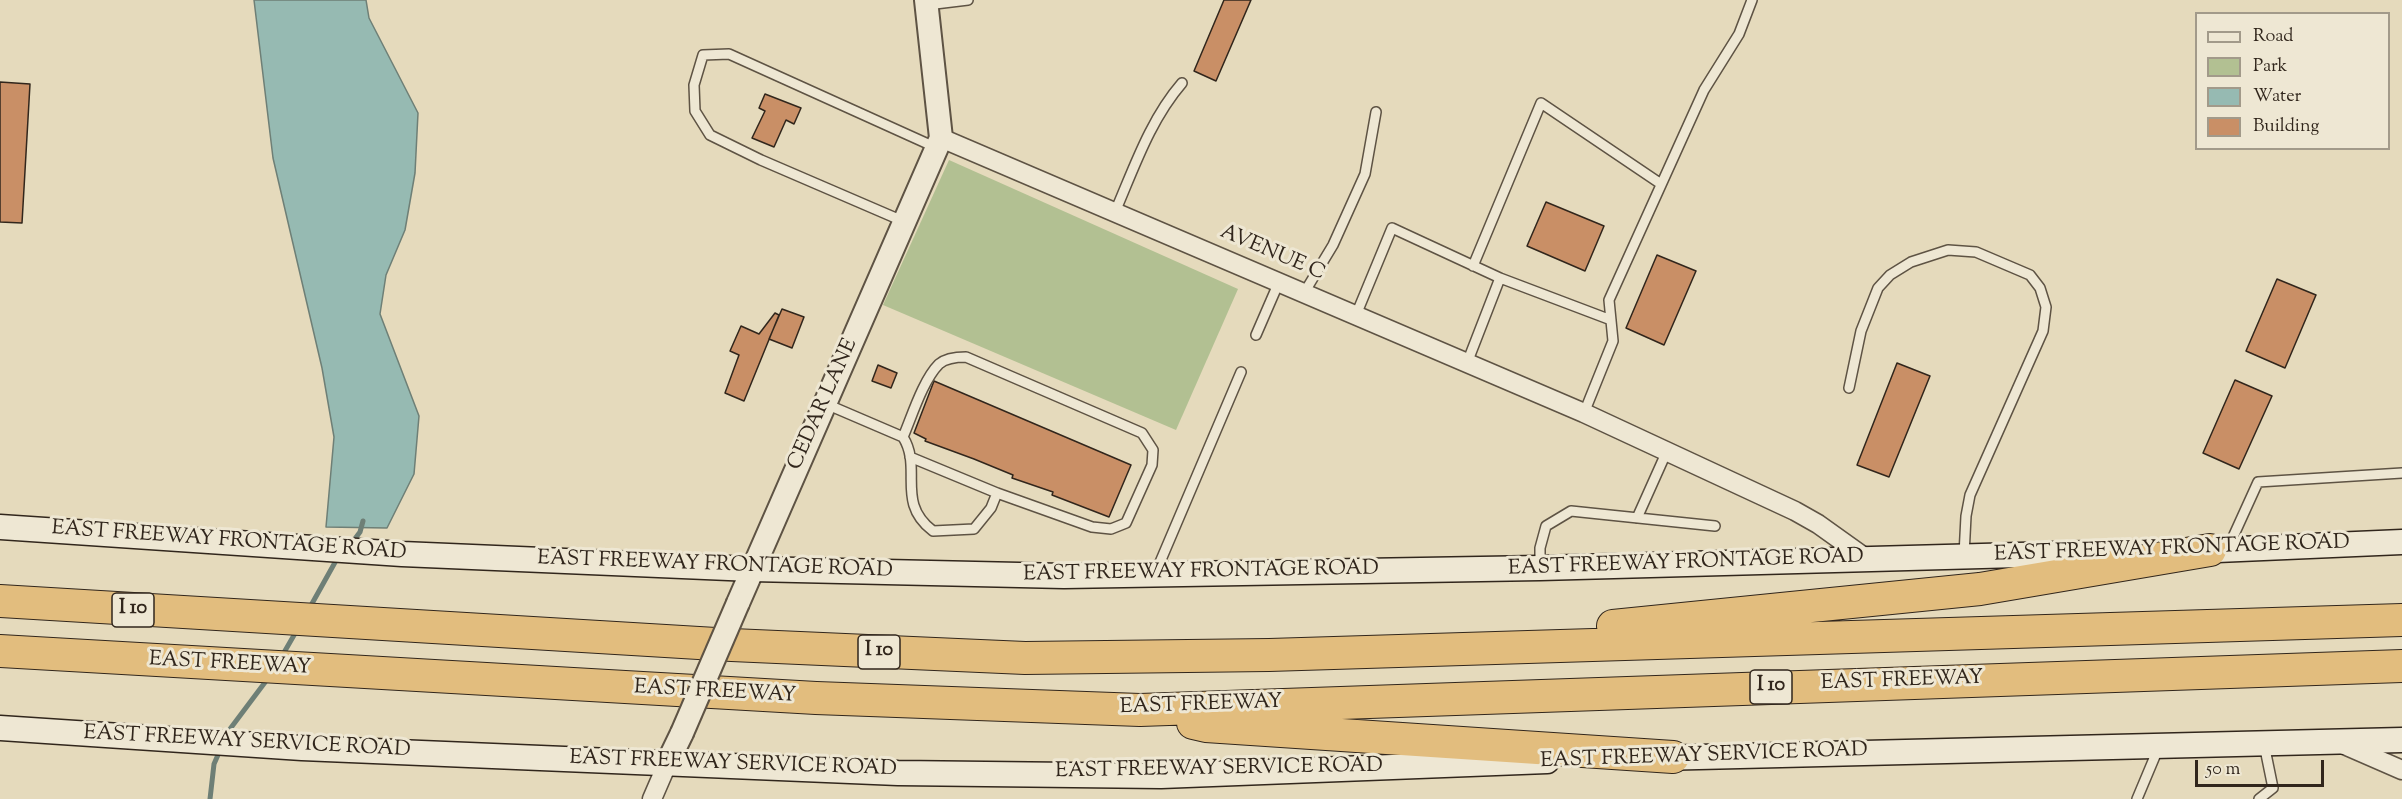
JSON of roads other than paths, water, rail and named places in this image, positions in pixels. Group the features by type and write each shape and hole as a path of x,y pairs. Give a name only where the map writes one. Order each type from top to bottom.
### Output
{"highway":[{"path":"1391,651 1649,621 1764,612 1980,589 2219,550"},
{"name":"I 10","path":"0,601 368,625 766,647 1025,658 1154,658 2402,620"},
{"name":"EAST FREEWAY","path":"0,651 816,698 1140,710 2402,666"},
{"path":"1140,710 1206,726 1673,757"}],"main road":[{"name":"EAST FREEWAY FRONTAGE ROAD","path":"0,526 402,554 752,568 1064,576 1540,568 2219,550 2402,542"},
{"name":"EAST FREEWAY SERVICE ROAD","path":"0,728 167,741 302,748 898,772 1161,776 1673,757 2402,740"}],"street":[{"path":"927,3 939,143"},
{"name":"AVENUE C","path":"939,143 1115,212 1584,412 1807,517 1868,559"},
{"name":"CEDAR LANE","path":"652,799 939,143"},
{"path":"2338,742 2402,770"}],"lane":[{"path":"927,3 968,0"},
{"path":"1584,412 1613,341 1609,300 1704,90 1739,34 1752,0"},
{"path":"904,222 760,160 711,135 695,111 694,85 703,55 729,54 939,143"},
{"path":"1115,212 1150,131 1167,100 1182,83"},
{"path":"1473,266 1540,103 1661,184"},
{"path":"1304,293 1333,245 1365,174 1376,112"},
{"path":"1356,315 1392,228 1500,278 1611,320"},
{"path":"1849,388 1861,331 1878,288 1890,275 1911,262 1948,250 1976,252 2030,274 2040,288 2046,307 2043,331 1970,495 1966,516 1964,557"},
{"path":"1467,363 1500,278"},
{"path":"1256,335 1279,282"},
{"path":"903,437 928,380 940,363 955,357 966,357 1142,433 1153,450 1152,465 1126,523 1111,530 1092,527 997,493 910,457"},
{"path":"1154,576 1241,372"},
{"path":"824,404 903,437 909,447 912,500 920,521 933,531 974,529 991,508 997,493"},
{"path":"1637,518 1667,451"},
{"path":"2219,550 2258,482 2402,474"},
{"path":"1540,568 1540,548 1546,526 1571,511 1714,526"},
{"path":"2259,799 2273,788 2264,744"},
{"path":"2136,799 2158,747"}],"water":[{"path":"254,0 366,0 369,18 418,113 415,173 405,230 386,275 380,314 419,416 414,474 387,528 326,527 334,437 322,368 273,158"}],"waterway":[{"path":"351,544 360,532 363,521"},
{"path":"309,609 338,557"},
{"path":"282,656 297,630"},
{"path":"226,737 269,677"},
{"path":"210,799 214,764 221,748"}]}
